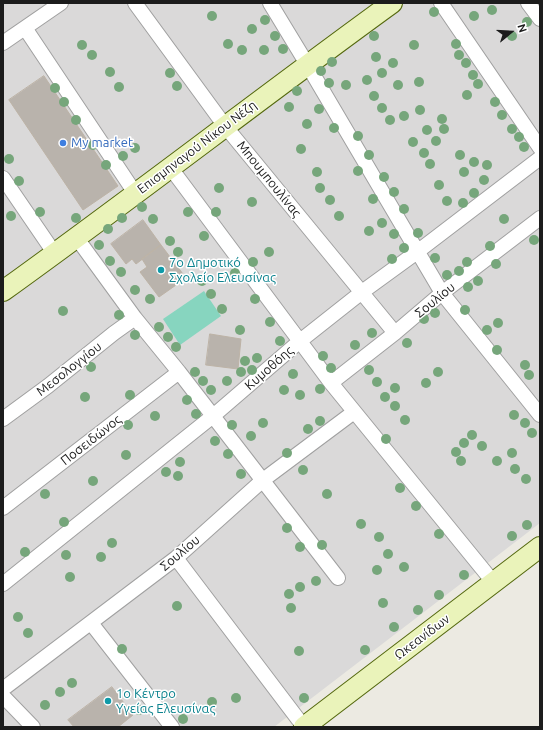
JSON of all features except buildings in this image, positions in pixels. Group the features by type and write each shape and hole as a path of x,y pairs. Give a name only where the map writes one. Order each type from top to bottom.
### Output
{"street":[{"path":"3,43 61,3"},
{"name":"Μπουμπουλίνας","path":"135,3 226,126 395,333"},
{"path":"270,3 442,293 540,415"},
{"name":"Επισμηναγού Νίκου Νέζη","path":"3,291 55,254 307,64 392,3"},
{"path":"441,3 540,148"},
{"path":"528,3 540,19"},
{"path":"25,28 135,193"},
{"name":"Κυμοθόης","path":"3,584 213,416 300,341 362,292 540,158"},
{"path":"170,167 331,383 494,583"},
{"path":"3,178 55,254"},
{"name":"Σουλίου","path":"331,383 395,333 442,293 540,218"},
{"path":"76,237 135,318 179,372 338,578"},
{"name":"Μεσολογγίου","path":"3,419 135,318"},
{"name":"Ποσειδώνος","path":"3,508 179,372"},
{"name":"Σουλίου","path":"3,689 176,558 263,480 354,412"},
{"name":"Ωκεανίδων","path":"304,727 540,547"},
{"path":"176,558 304,727"},
{"path":"91,622 172,727"},
{"path":"3,696 33,727"}],"shaded area":[{"path":"3,3 540,3 540,523 274,727 3,727"}],"green space":[{"path":"204,291 221,316 180,345 163,319"}],"place":[{"name":"My market","path":"63,143"},
{"name":"7ο Δημοτικό Σχολείο Ελευσίνας","path":"161,270"},
{"name":"1ο Κέντρο Υγείας Ελευσίνας","path":"108,701"}]}
